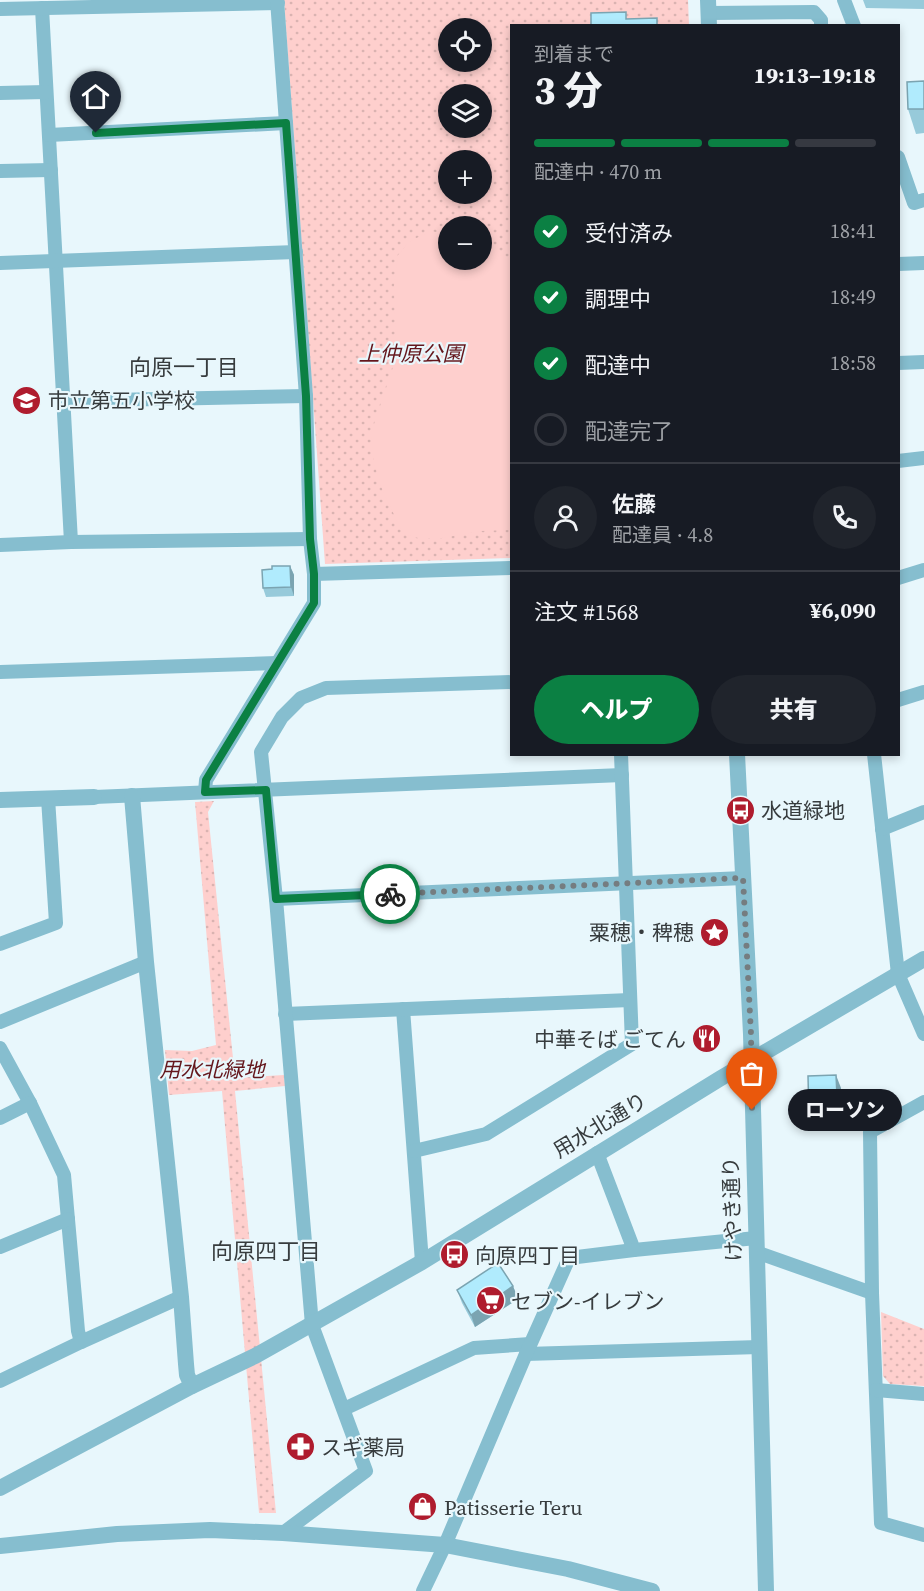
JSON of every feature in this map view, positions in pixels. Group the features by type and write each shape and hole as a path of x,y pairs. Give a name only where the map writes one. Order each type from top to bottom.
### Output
{"street":[{"path":"844,0 853,24"},
{"path":"0,9 278,1 306,396 314,603 206,780 205,792"},
{"path":"42,8 71,542"},
{"path":"709,13 814,12 821,20 821,24"},
{"path":"0,93 46,92"},
{"path":"49,135 286,123"},
{"path":"900,163 914,203 924,200"},
{"path":"0,171 51,170"},
{"path":"0,262 296,252"},
{"path":"900,264 924,263"},
{"path":"900,363 924,362"},
{"path":"63,401 306,396"},
{"path":"900,461 924,458"},
{"path":"0,545 310,539"},
{"path":"314,574 510,568"},
{"path":"900,577 924,570"},
{"path":"0,672 277,663"},
{"path":"283,1533 366,1471 344,1409 306,1328 285,1014 261,752 282,717 300,698 326,688 510,682"},
{"path":"900,699 924,692"},
{"path":"414,1151 486,1134 632,1044 621,756"},
{"name":"けやき通り","path":"737,756 751,1060 766,1591"},
{"path":"874,756 898,974 924,1034"},
{"path":"0,800 622,776"},
{"path":"132,795 146,962 187,1375 192,1386"},
{"path":"0,944 56,923 48,798"},
{"path":"882,829 924,812"},
{"path":"276,899 743,878"},
{"name":"用水北通り","path":"0,1488 192,1386 255,1356 422,1262 751,1060 924,959"},
{"path":"0,1022 146,962"},
{"path":"285,1014 630,1000"},
{"path":"404,1009 422,1262"},
{"path":"0,1048 30,1103 64,1175 78,1332 81,1342"},
{"path":"924,1102 870,1132 872,1293 881,1523 924,1535"},
{"path":"0,1118 30,1103"},
{"path":"597,1153 634,1250"},
{"path":"0,1247 68,1219"},
{"path":"423,1591 569,1258 634,1250 756,1245 872,1293"},
{"path":"0,1381 180,1297"},
{"path":"344,1409 474,1348 759,1347"},
{"path":"876,1390 924,1394"},
{"path":"0,1546 117,1534 210,1530 283,1533 445,1545 568,1569 652,1591"}],"green space":[{"name":"上仲原公園","path":"284,0 688,0 689,24 510,24 510,558 325,564"},
{"path":"430,231 438,232 438,270 492,270 492,250 510,260 510,530 481,531 442,538 418,538 407,535 401,529 383,492 374,463 371,433 396,358 394,286 398,255 409,242"},
{"name":"用水北緑地","path":"214,801 208,812 235,1078 284,1075 285,1086 235,1091 276,1513 259,1513 222,1091 169,1095 165,1050 192,1051 216,1045 195,802"},
{"path":"881,1312 924,1329 924,1386 890,1384 883,1376"}],"building":[{"path":"626,12 626,19 657,18 657,24 591,24 591,13"},
{"path":"924,81 924,109 908,109 907,82"},
{"path":"272,566 290,566 291,587 263,588 262,570 272,569"},
{"path":"836,1075 838,1116 809,1117 808,1076"},
{"path":"498,1263 513,1286 471,1315 457,1290"}],"way so far":[{"path":"390,894 743,878 751,1034 752,1110"}],"place":[{"name":"市立第五小学校","path":"27,400"},
{"name":"水道緑地","path":"740,810"},
{"name":"粟穂・稗穂","path":"715,932"},
{"name":"中華そば ごてん","path":"707,1039"},
{"name":"ローソン","path":"752,1110"},
{"name":"向原四丁目","path":"454,1255"},
{"name":"セブン-イレブン","path":"490,1301"},
{"name":"スギ薬局","path":"300,1447"},
{"name":"Patisserie Teru","path":"423,1507"}],"district":[{"name":"向原一丁目","path":"184,367"},
{"name":"向原四丁目","path":"266,1251"}],"route":[{"path":"96,133 286,123 306,396 314,603 206,780 205,792 266,790 276,899 390,894"}]}
